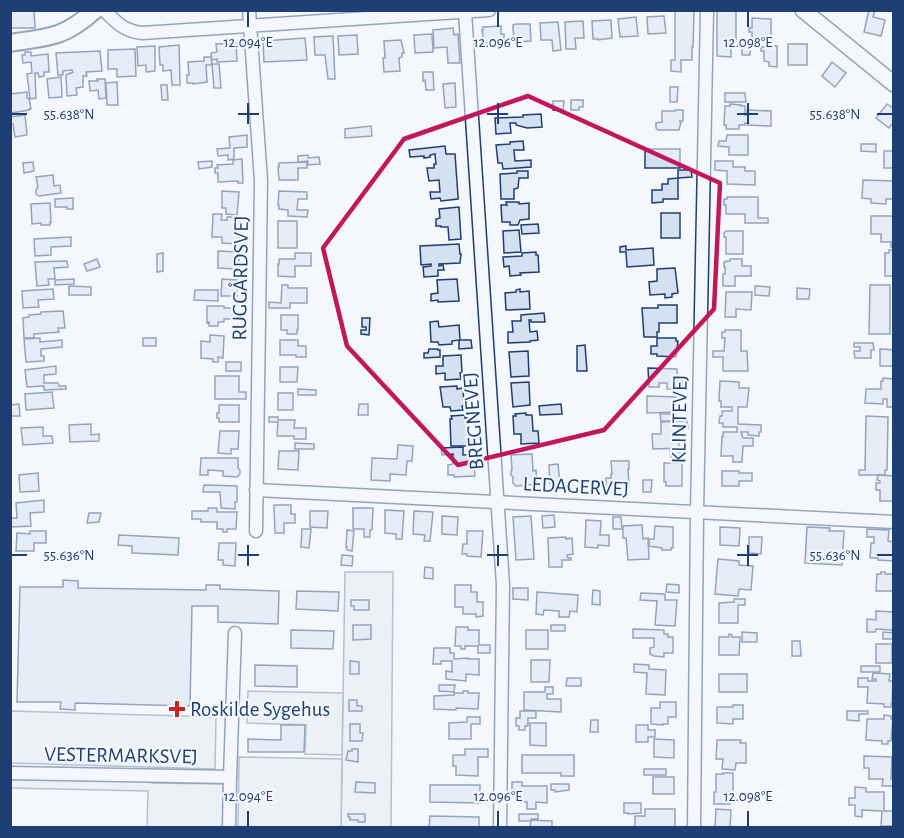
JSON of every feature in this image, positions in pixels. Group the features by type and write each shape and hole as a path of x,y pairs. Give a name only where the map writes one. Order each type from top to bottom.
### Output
{"main road":[{"path":"10,43 60,33 95,10"}],"street":[{"path":"104,10 119,25 132,32 153,33 489,10"},
{"name":"RUGGÅRDSVEJ","path":"249,10 261,181 256,531"},
{"name":"KLINTEVEJ","path":"694,828 706,10"},
{"path":"803,10 894,84"},
{"name":"BREGNEVEJ","path":"465,12 503,585 500,828"},
{"name":"LEDAGERVEJ","path":"256,490 894,522"},
{"path":"229,828 235,633"},
{"name":"VESTERMARKSVEJ","path":"10,773 230,777"}],"highlighted area":[{"path":"528,96 720,183 714,309 604,430 458,465 347,346 323,248 404,139"}],"shaded area":[{"path":"345,572 393,572 391,827 341,828"},
{"path":"248,691 343,693 342,755 305,754 306,725 247,723"},
{"path":"11,711 216,717 215,769 11,763"},
{"path":"239,757 342,759 341,827 238,827"},
{"path":"11,770 152,772 152,783 224,784 223,827 147,827 148,791 11,788"}],"building":[{"path":"10,10 34,10 35,28 10,28"},
{"path":"717,10 736,10 736,40 731,42 731,57 717,56"},
{"path":"869,10 875,10 873,17 885,20 881,36 864,32"},
{"path":"675,11 694,11 692,60 681,60 681,72 671,71 671,60 675,60"},
{"path":"664,16 666,33 648,34 647,17"},
{"path":"636,17 638,36 620,37 618,19"},
{"path":"752,18 771,19 771,39 752,42 752,32 749,32 749,28 752,28"},
{"path":"611,20 612,38 593,39 592,21"},
{"path":"583,21 584,38 575,38 576,49 566,49 565,22"},
{"path":"558,22 561,50 553,51 552,40 541,40 540,23"},
{"path":"530,24 531,41 515,42 513,25"},
{"path":"501,26 501,34 504,34 502,42 484,43 483,27"},
{"path":"453,28 454,35 458,34 460,63 448,63 447,47 434,48 433,30"},
{"path":"432,34 433,52 415,53 414,35"},
{"path":"357,35 358,54 339,55 338,36"},
{"path":"333,36 335,79 328,79 325,55 315,55 314,37"},
{"path":"305,38 307,60 264,62 263,41"},
{"path":"401,40 404,53 399,58 400,71 384,72 384,41"},
{"path":"236,43 237,61 212,60 211,53 217,52 216,44"},
{"path":"742,44 750,44 750,55 742,55"},
{"path":"788,44 807,44 807,65 788,65"},
{"path":"179,45 180,85 172,85 171,70 163,71 163,65 160,65 159,47"},
{"path":"155,46 155,71 146,72 146,65 138,66 137,47"},
{"path":"777,46 777,67 769,66 769,62 764,61 764,51 761,51 761,47"},
{"path":"135,49 136,76 117,77 117,69 108,69 108,50"},
{"path":"100,51 102,71 86,72 87,76 83,76 83,87 76,88 77,95 67,96 66,75 73,72 72,70 63,71 63,75 58,75 56,53"},
{"path":"25,52 31,52 31,56 48,54 49,72 44,72 44,76 39,77 38,73 35,73 36,98 30,99 27,74 32,73 31,62 23,63 22,55 25,55"},
{"path":"204,57 211,57 212,65 206,65 207,82 187,83 188,62 204,61"},
{"path":"832,62 846,73 835,87 822,76"},
{"path":"212,64 219,64 221,88 214,88"},
{"path":"423,72 433,72 434,90 426,90"},
{"path":"61,77 62,97 49,98 47,79"},
{"path":"97,79 105,79 106,98 99,99 98,90 90,91 89,81 98,81"},
{"path":"117,82 118,105 107,105 106,83"},
{"path":"455,83 456,107 445,108 443,84"},
{"path":"161,85 167,85 168,100 162,100"},
{"path":"670,87 678,87 677,102 670,102"},
{"path":"27,92 31,109 11,113 10,94"},
{"path":"725,93 745,93 746,102 725,102"},
{"path":"571,100 583,100 583,107 579,107 579,110 571,110"},
{"path":"553,101 564,101 563,111 553,110"},
{"path":"730,104 745,106 745,115 747,115 747,110 771,111 771,126 745,123 745,125 739,125 739,129 726,129 724,125 725,106 730,106"},
{"path":"887,104 894,109 894,122 889,128 876,118"},
{"path":"683,110 683,121 679,121 681,122 679,130 658,130 656,123 662,122 662,111"},
{"path":"541,114 542,127 527,128 510,123 511,133 496,134 495,118"},
{"path":"25,115 27,135 15,137 10,117"},
{"path":"371,126 372,136 345,138 345,129"},
{"path":"247,135 247,147 234,148 234,159 228,160 228,155 218,156 217,149 230,148 229,137"},
{"path":"727,135 748,135 748,155 729,155 729,147 718,146 719,141 726,141"},
{"path":"523,141 524,150 514,150 515,161 531,160 531,167 503,169 502,163 498,163 496,145"},
{"path":"861,144 876,144 876,152 861,151"},
{"path":"445,146 446,154 455,154 458,199 441,201 440,198 431,199 430,192 440,192 439,180 429,181 427,168 434,168 435,154 424,158 424,156 410,157 409,150"},
{"path":"645,149 680,149 680,168 645,168"},
{"path":"884,151 894,151 894,168 884,168"},
{"path":"308,155 308,158 319,157 320,164 308,165 308,161 298,162 298,156"},
{"path":"242,159 243,183 218,182 218,173 215,173 217,165 233,164 233,160"},
{"path":"212,161 212,167 199,169 198,162"},
{"path":"715,161 733,161 733,167 745,167 745,171 755,171 755,185 727,184 727,171 715,170"},
{"path":"33,162 34,171 24,173 23,163"},
{"path":"307,162 307,168 298,168 298,180 279,180 279,163"},
{"path":"678,170 691,170 692,177 678,178"},
{"path":"517,171 528,171 528,178 519,178 518,188 514,189 514,199 501,199 500,174 517,173"},
{"path":"53,175 54,186 60,185 61,193 39,196 36,194 38,187 36,177"},
{"path":"678,178 678,199 663,199 663,202 652,203 652,190 662,190 662,184 668,184 668,179"},
{"path":"863,180 894,181 894,199 886,199 886,204 871,203 871,199 862,198"},
{"path":"222,191 239,192 237,215 226,214 226,208 222,208"},
{"path":"279,191 307,192 307,199 298,199 297,210 308,210 307,217 288,216 288,210 279,209"},
{"path":"727,197 758,197 758,218 768,218 768,223 745,223 745,214 726,214 724,199"},
{"path":"73,198 73,209 55,207 55,199"},
{"path":"506,202 529,203 529,219 520,220 518,225 502,222 501,205 507,205"},
{"path":"50,203 50,225 32,224 31,204"},
{"path":"459,207 461,239 449,240 448,227 436,226 436,219 440,218 439,209"},
{"path":"661,213 680,213 680,238 661,238"},
{"path":"213,214 222,214 221,220 227,220 227,217 237,217 237,220 240,220 238,244 222,243 222,237 212,237"},
{"path":"871,216 894,216 894,247 891,247 891,242 881,242 881,234 871,234"},
{"path":"278,221 297,221 297,248 278,248"},
{"path":"538,224 539,233 522,234 521,225"},
{"path":"519,230 521,252 504,253 503,231"},
{"path":"743,231 743,254 726,254 724,233"},
{"path":"71,237 71,246 51,247 51,255 35,256 34,239"},
{"path":"459,244 460,263 439,264 439,266 443,265 444,270 438,270 438,276 424,277 423,267 431,266 431,264 421,265 420,246"},
{"path":"626,246 626,250 653,248 654,265 627,267 626,252 620,252 620,247"},
{"path":"889,250 894,250 894,276 885,276 885,253 889,253"},
{"path":"218,251 238,252 239,267 237,269 218,268"},
{"path":"536,252 539,272 510,276 509,266 504,267 503,257 522,256 522,253"},
{"path":"163,253 163,271 157,272 157,254"},
{"path":"295,253 311,253 311,266 295,266 295,277 278,276 279,259 295,259"},
{"path":"97,259 100,267 87,271 84,264"},
{"path":"730,259 742,259 742,266 751,266 751,276 735,276 735,286 723,286 724,262"},
{"path":"67,261 68,267 54,268 55,279 48,279 49,285 37,286 35,262"},
{"path":"675,268 678,293 665,298 665,294 650,295 649,282 657,281 657,269"},
{"path":"74,279 74,284 55,285 55,280"},
{"path":"222,279 237,280 237,296 221,296"},
{"path":"457,279 459,301 431,301 431,294 438,293 437,280"},
{"path":"282,285 288,285 288,288 307,288 307,303 290,303 290,308 269,308 269,302 281,303"},
{"path":"870,285 890,285 890,334 869,334"},
{"path":"69,286 91,287 91,295 69,295"},
{"path":"755,286 770,287 769,296 755,295"},
{"path":"797,288 810,289 809,299 797,299"},
{"path":"53,289 54,299 38,300 39,307 23,308 22,291"},
{"path":"520,289 520,292 529,291 530,309 506,310 505,293 516,292"},
{"path":"195,290 218,290 218,301 194,300"},
{"path":"726,292 752,292 751,310 736,309 736,317 725,317"},
{"path":"658,305 677,305 677,323 659,323 657,337 644,337 642,308 658,308"},
{"path":"207,306 233,308 233,319 224,319 224,322 218,322 218,326 209,326"},
{"path":"63,311 65,328 58,328 59,332 34,334 34,338 24,338 23,318 41,314 41,312"},
{"path":"544,313 545,322 529,320 530,332 537,331 538,340 508,343 508,332 513,332 512,321 521,321 521,315"},
{"path":"281,315 298,315 297,334 287,334 287,330 281,330"},
{"path":"362,318 370,318 369,335 361,334 361,330 366,330 366,327 362,327"},
{"path":"438,321 439,327 459,325 460,340 471,340 472,348 459,349 459,340 452,341 452,344 439,345 438,342 431,342 430,322"},
{"path":"741,330 741,351 747,351 748,371 723,371 723,357 713,357 713,351 724,351 725,338 722,338 722,332"},
{"path":"210,335 224,336 223,358 218,357 218,362 201,358 201,341 210,342"},
{"path":"40,338 40,342 62,340 62,347 41,349 44,361 26,362 24,339"},
{"path":"143,338 156,338 156,346 143,346"},
{"path":"657,338 676,338 678,341 676,357 651,354 651,346 657,346"},
{"path":"280,340 298,340 298,346 306,346 306,357 280,355"},
{"path":"854,343 873,343 874,350 871,350 871,358 855,358 854,351 860,351 860,347 854,347"},
{"path":"585,345 587,371 577,371 577,346"},
{"path":"429,349 440,350 440,357 424,358 424,353 428,353"},
{"path":"880,349 894,350 894,366 880,366"},
{"path":"528,351 529,376 511,377 509,352"},
{"path":"461,355 461,379 445,380 445,373 436,374 436,366 443,366 443,356"},
{"path":"226,362 241,362 241,371 226,371"},
{"path":"56,366 56,374 44,375 44,383 58,383 59,386 66,386 66,389 44,390 44,386 27,387 25,370"},
{"path":"280,367 298,367 297,382 280,382"},
{"path":"648,368 677,369 677,382 686,382 686,390 667,389 667,383 659,383 659,387 649,387"},
{"path":"215,376 239,376 239,392 246,392 246,399 215,399"},
{"path":"883,378 893,379 894,407 887,407 887,399 883,399 883,404 865,403 866,389 881,389"},
{"path":"720,381 739,382 739,388 749,388 747,407 738,407 738,424 761,425 759,436 741,432 743,438 753,438 753,446 743,446 742,462 733,462 733,456 721,456 723,432 737,432 737,427 723,427 723,423 719,423 722,411 732,411 732,407 721,407"},
{"path":"529,382 530,405 513,407 511,383"},
{"path":"457,386 457,389 463,388 464,406 462,406 463,410 451,411 450,407 443,407 440,387"},
{"path":"298,389 316,390 316,395 298,395"},
{"path":"52,392 54,408 26,410 25,394"},
{"path":"278,393 293,393 293,410 278,410"},
{"path":"647,396 677,397 677,412 647,413"},
{"path":"19,404 20,416 10,416 10,405"},
{"path":"359,404 368,404 368,415 358,415"},
{"path":"561,404 562,414 540,415 539,406"},
{"path":"219,405 239,405 239,422 219,422 217,413 219,413"},
{"path":"526,413 526,415 532,415 533,431 538,431 539,443 521,444 521,434 514,434 513,416"},
{"path":"660,414 676,414 676,421 661,421"},
{"path":"465,415 468,446 451,446 451,416"},
{"path":"866,416 888,417 885,475 859,475 859,470 865,470"},
{"path":"269,417 278,417 278,420 295,420 294,428 306,428 306,439 277,436 278,422 269,422"},
{"path":"687,421 688,428 678,429 679,448 653,449 652,434 661,434 661,422"},
{"path":"91,424 91,435 99,434 99,441 70,442 69,425"},
{"path":"43,427 43,436 52,436 53,443 23,445 21,428"},
{"path":"220,431 239,431 238,449 231,449 231,454 218,453"},
{"path":"295,443 314,444 314,449 295,449"},
{"path":"398,445 413,446 412,461 407,461 406,475 390,474 390,481 371,480 372,458 397,459"},
{"path":"463,447 463,455 476,454 476,460 481,460 481,466 474,466 475,476 448,475 448,465 453,464 453,454 442,455 441,448"},
{"path":"670,449 678,449 678,452 682,452 682,458 671,459"},
{"path":"279,451 299,451 298,470 278,469"},
{"path":"532,454 533,471 536,470 537,484 516,486 511,475 511,455"},
{"path":"201,458 238,458 240,474 237,477 223,476 223,471 208,470 208,475 200,475"},
{"path":"611,461 629,461 629,486 606,485 606,478 611,478 612,474"},
{"path":"664,463 682,463 682,486 666,486"},
{"path":"558,464 560,484 550,484 549,465"},
{"path":"722,471 752,473 752,481 739,481 739,486 722,486"},
{"path":"38,473 39,491 20,492 19,475"},
{"path":"878,475 894,476 894,501 880,501 880,490 876,490 876,483 880,483 877,480"},
{"path":"643,480 652,480 651,492 643,492"},
{"path":"204,485 237,486 235,509 221,508 220,492 203,492"},
{"path":"44,500 44,512 30,513 31,526 11,527 11,518 17,518 16,503"},
{"path":"274,505 291,505 291,514 295,514 295,523 284,523 284,533 275,533"},
{"path":"208,508 217,508 217,512 237,512 236,529 227,529 227,532 223,532 223,529 217,529 217,522 201,522 201,519 192,519 192,511 208,511"},
{"path":"353,508 373,508 370,537 364,537 364,529 353,529"},
{"path":"385,510 404,511 402,539 396,539 396,534 385,533"},
{"path":"310,511 328,511 327,528 310,527"},
{"path":"414,511 433,512 430,541 424,541 425,535 413,534"},
{"path":"89,513 101,513 99,522 87,523"},
{"path":"554,515 555,527 543,528 542,516"},
{"path":"442,516 458,517 457,535 442,534"},
{"path":"531,516 534,559 516,560 513,517"},
{"path":"613,517 621,517 622,529 613,529"},
{"path":"586,520 601,521 600,535 609,535 609,546 585,547"},
{"path":"642,525 643,539 648,538 649,559 628,560 623,526"},
{"path":"655,526 673,527 673,548 671,550 649,546 649,539 654,539"},
{"path":"720,527 740,528 739,546 720,545"},
{"path":"807,527 844,531 842,565 805,563"},
{"path":"302,529 311,529 309,548 301,547"},
{"path":"867,529 889,530 888,541 894,542 894,561 870,558 871,543 874,543 874,537 867,537"},
{"path":"347,530 354,531 352,551 347,550 346,547"},
{"path":"30,531 46,531 46,543 34,543 34,551 16,551 17,533 30,534"},
{"path":"467,531 483,531 481,557 462,554 463,544 467,544"},
{"path":"119,535 179,538 178,555 132,553 132,546 118,545"},
{"path":"566,537 566,539 572,538 573,554 567,555 571,560 562,560 562,567 549,567 548,538"},
{"path":"749,537 762,537 761,554 749,553"},
{"path":"219,543 236,543 235,566 223,565 223,560 218,560"},
{"path":"342,555 353,556 352,566 341,565"},
{"path":"718,559 739,561 739,565 753,566 751,590 739,589 738,596 715,594"},
{"path":"425,567 433,568 433,579 424,578"},
{"path":"881,572 894,574 894,591 876,591 877,574"},
{"path":"63,580 78,581 78,588 206,590 206,585 220,585 220,589 279,591 278,624 218,622 218,606 192,606 190,706 75,703 75,710 60,709 61,702 17,702 20,587 63,587"},
{"path":"667,584 679,585 679,593 666,592"},
{"path":"455,585 471,585 471,592 477,592 477,602 483,602 483,616 463,614 463,607 455,607"},
{"path":"513,588 528,588 528,600 513,599"},
{"path":"593,590 600,591 600,605 592,604"},
{"path":"297,591 339,592 338,611 296,609"},
{"path":"537,592 578,595 577,612 570,611 569,617 559,617 559,611 544,610 543,615 536,614"},
{"path":"641,593 665,594 665,600 677,600 675,626 655,625 657,601 640,600"},
{"path":"734,599 745,599 745,605 738,605 738,623 719,623 719,603 734,602"},
{"path":"351,600 369,600 369,610 354,610"},
{"path":"876,611 894,612 894,639 883,639 883,632 892,633 892,630 876,629 875,632 867,632 867,619 876,620"},
{"path":"353,625 371,625 371,639 353,640"},
{"path":"551,625 565,625 565,631 551,631"},
{"path":"456,627 479,630 479,645 490,645 490,653 478,653 478,646 465,646 465,649 461,649 461,646 455,646"},
{"path":"633,629 664,630 664,634 673,637 673,653 664,653 664,657 650,654 650,648 654,647 654,638 633,638"},
{"path":"291,630 334,631 333,649 291,648"},
{"path":"526,630 548,630 548,649 526,649"},
{"path":"742,632 757,633 757,642 742,642"},
{"path":"729,634 732,637 740,637 739,655 719,655 719,637 729,637"},
{"path":"792,641 800,641 801,656 792,656"},
{"path":"876,644 892,644 892,663 876,663"},
{"path":"434,648 450,648 450,653 454,653 454,659 479,659 479,675 466,674 466,681 446,679 446,671 452,672 452,661 433,664"},
{"path":"531,660 550,660 549,682 531,682"},
{"path":"350,661 359,662 359,674 350,674"},
{"path":"634,664 649,665 649,669 666,670 665,695 646,694 647,673 634,672"},
{"path":"255,665 297,666 297,687 255,686"},
{"path":"861,666 880,666 880,672 861,672"},
{"path":"873,673 890,674 889,681 893,681 891,707 884,707 884,704 867,703 868,687 858,687 858,678 876,681 872,679"},
{"path":"719,674 747,674 747,692 719,692"},
{"path":"567,678 581,678 581,686 566,686"},
{"path":"439,685 455,685 454,692 439,691"},
{"path":"545,687 553,687 553,694 547,694 547,699 561,699 561,712 524,710 524,692 545,692"},
{"path":"463,691 479,693 478,709 434,709 434,696 454,695 454,693 463,693"},
{"path":"349,700 357,700 357,706 362,706 362,711 349,711"},
{"path":"660,702 676,702 676,717 668,717 668,724 651,724 651,708 660,708"},
{"path":"733,705 743,705 743,719 733,719 733,724 717,723 717,707 733,707"},
{"path":"520,711 536,711 536,718 528,718 528,726 525,726 525,730 519,730 519,726 516,726 516,718 520,718"},
{"path":"847,711 868,711 868,714 859,714 859,721 847,720"},
{"path":"884,715 891,716 893,719 891,741 888,741 888,744 882,744 882,741 866,740 867,719 884,719"},
{"path":"467,717 480,717 480,724 471,724 471,739 449,739 449,723 467,722"},
{"path":"591,720 598,720 598,732 590,732"},
{"path":"530,723 546,723 546,746 530,745"},
{"path":"350,724 360,724 360,733 363,733 362,741 350,741"},
{"path":"281,725 305,725 304,752 248,752 248,739 281,740"},
{"path":"636,725 648,725 648,730 655,730 655,737 648,737 648,742 636,742"},
{"path":"654,739 674,740 674,758 654,757"},
{"path":"717,740 741,740 740,743 746,743 746,763 736,763 735,770 722,769 723,759 716,759"},
{"path":"358,749 358,762 346,760 348,751"},
{"path":"465,749 488,749 488,757 478,757 478,776 456,775 453,755 465,755"},
{"path":"522,755 574,755 574,776 561,776 561,773 522,773"},
{"path":"864,756 892,757 891,779 894,779 894,786 882,786 883,779 869,779 869,768 864,768"},
{"path":"644,769 666,769 666,775 644,775"},
{"path":"733,773 733,792 729,792 730,804 714,804 716,774"},
{"path":"653,777 674,777 674,794 653,794"},
{"path":"356,782 375,783 375,793 355,792"},
{"path":"512,782 522,782 522,786 547,786 547,803 536,802 536,809 527,809 527,802 521,802 521,790 512,790"},
{"path":"551,784 569,784 569,790 555,792 551,790"},
{"path":"430,785 480,785 480,803 430,802"},
{"path":"855,787 866,788 866,792 884,792 884,811 894,811 894,826 881,826 882,811 862,810 862,817 855,816 855,805 849,805 849,798 855,798"},
{"path":"624,803 641,803 641,813 624,813"},
{"path":"645,809 675,809 675,828 635,828 635,816 645,816"},
{"path":"716,809 731,810 730,828 715,828"},
{"path":"348,814 365,814 365,822 350,820"},
{"path":"519,814 538,814 538,819 531,820 552,821 552,828 530,828 531,821 519,821"},
{"path":"430,816 479,817 479,828 429,828"}],"place":[{"name":"Roskilde Sygehus","path":"177,709"}]}
